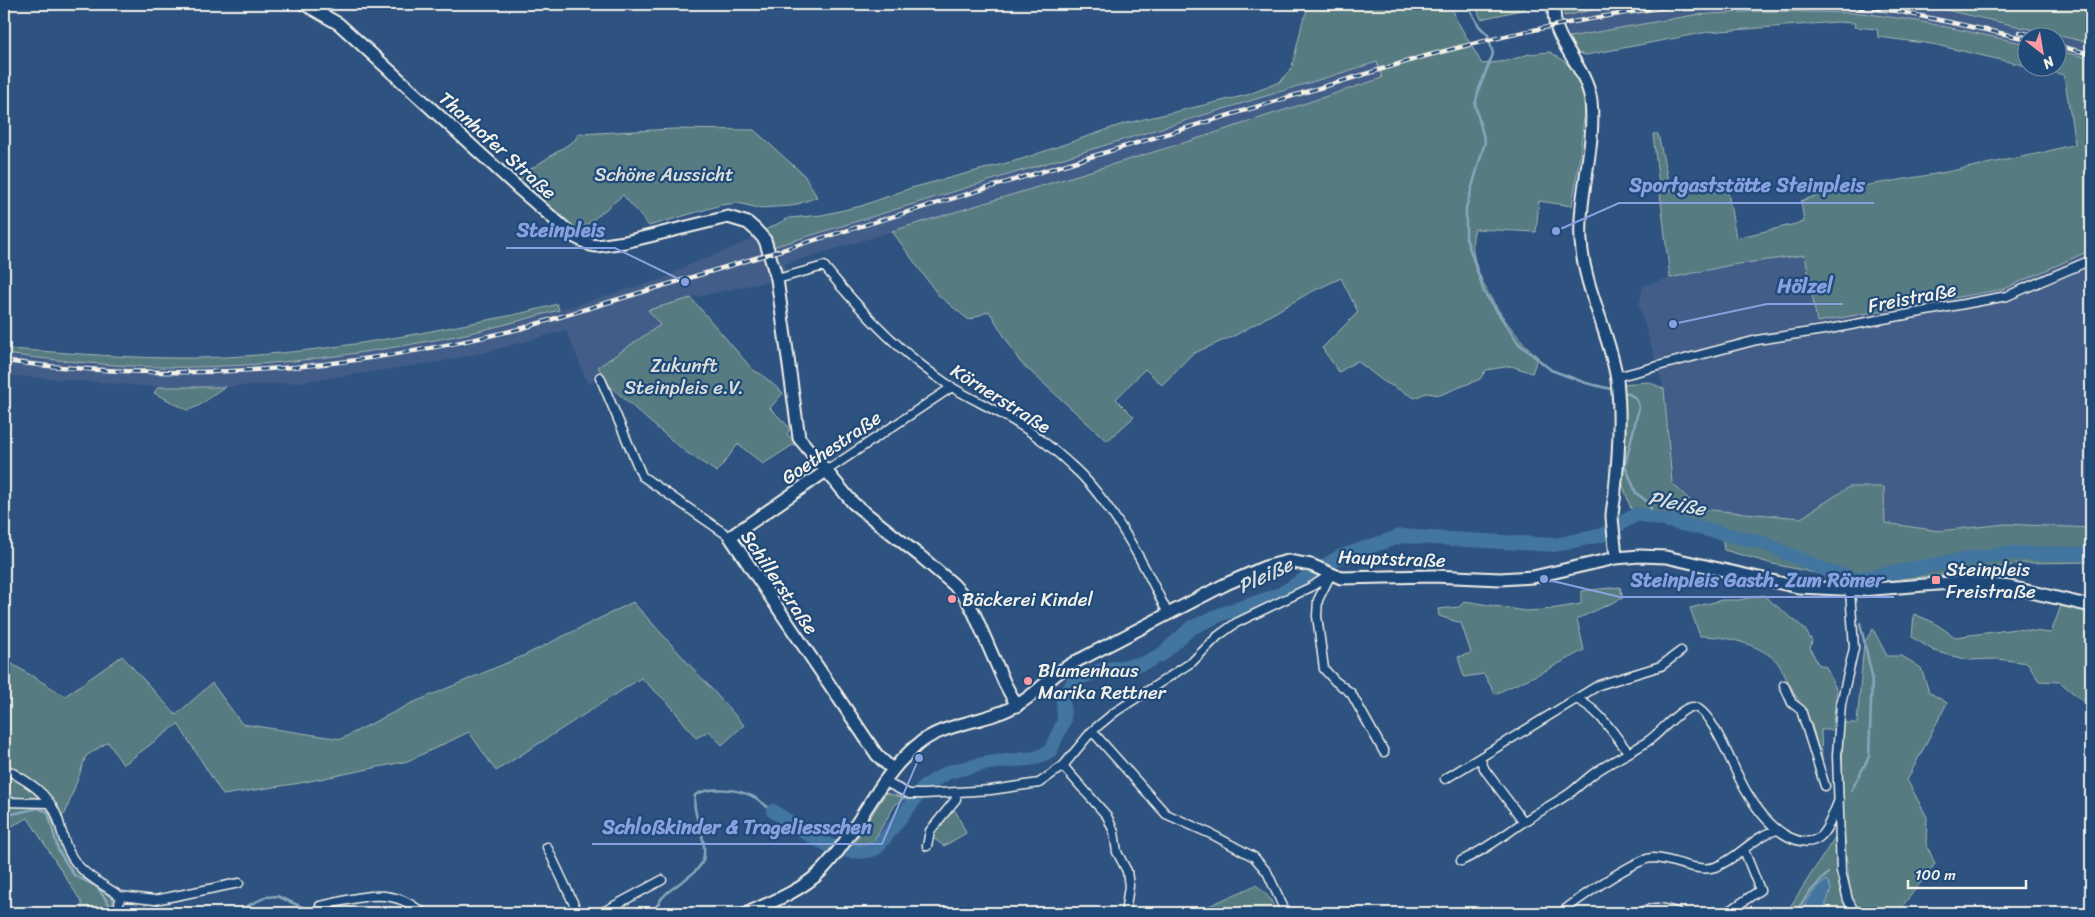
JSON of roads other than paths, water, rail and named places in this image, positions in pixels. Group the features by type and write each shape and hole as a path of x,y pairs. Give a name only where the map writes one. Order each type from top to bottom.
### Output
{"street":[{"name":"Thanhofer Straße","path":"304,4 339,24 574,237 591,245 624,242 728,217 748,222 765,240 777,279"},
{"path":"1555,4 1554,20 1560,39 1582,72 1590,100 1592,118 1590,151 1582,207 1582,258 1614,363 1616,380 1620,434 1612,515 1616,558"},
{"name":"Freistraße","path":"1616,380 1757,340 1824,330 2007,296 2091,260"},
{"name":"Körnerstraße","path":"777,279 824,266 850,299 873,323 923,367 952,387 1022,426 1061,456 1084,478 1104,504 1139,556 1168,614"},
{"path":"777,279 798,438 853,502 953,584 966,598 1017,706"},
{"name":"Schillerstraße","path":"600,377 642,476 730,537 877,755 892,770"},
{"name":"Goethestraße","path":"730,537 952,387"},
{"name":"Hauptstraße","path":"747,913 781,898 821,871 892,770 918,744 932,735 1017,706 1039,691 1064,668 1226,584 1265,567 1288,561 1311,565 1341,578 1533,577 1616,558 1640,556 1666,557 1798,587 1850,591 1963,582 2010,587 2091,606"},
{"path":"885,782 909,794 956,793 1039,783 1063,766 1092,731 1115,712 1192,662 1218,636 1236,623 1311,587 1329,573"},
{"path":"1329,573 1318,600 1317,616 1324,669 1335,681 1351,693 1384,752"},
{"path":"1850,591 1854,648 1841,704 1837,755 1841,872 1848,900 1855,913"},
{"path":"1445,779 1599,685 1661,666 1681,652"},
{"path":"1784,685 1792,703 1800,710 1824,782 1838,780"},
{"path":"1576,699 1585,703 1602,719 1628,752"},
{"path":"1461,861 1479,854 1524,822 1570,793 1594,774 1661,732 1683,710 1693,707 1703,712 1726,748 1735,772 1747,794 1776,830 1792,838 1809,843 1817,840 1824,834 1839,800"},
{"path":"1092,731 1166,814 1213,835 1254,857 1267,872 1286,913"},
{"path":"1480,759 1524,822"},
{"path":"1063,766 1107,816 1114,832 1117,852 1126,871 1130,886 1126,907 1127,913"},
{"path":"4,768 40,790 56,813 69,852 84,873 120,896 155,900 239,883"},
{"path":"927,846 930,831 956,799 956,793"},
{"path":"4,802 50,802"},
{"path":"1561,913 1641,860 1652,858 1687,864 1700,869 1715,867 1744,850 1767,832 1776,830"},
{"path":"547,847 578,913"},
{"path":"1719,913 1732,910 1760,890 1744,850"},
{"path":"601,913 662,880"},
{"path":"319,912 320,906 372,895 388,896 404,901 424,913"},
{"path":"118,913 120,896"},
{"path":"1641,913 1649,908 1664,908 1679,913"}],"waterway":[{"path":"1467,4 1479,26 1488,35 1493,54 1479,89 1475,105 1485,142 1466,208 1466,238 1484,292 1518,343 1551,370 1586,383 1615,390"},
{"path":"1622,392 1633,396 1639,407 1625,465 1636,493 1649,503 1653,517"},
{"name":"Pleiße","path":"773,811 809,835 836,848 850,851 877,848 925,786 948,772 987,763 1036,758 1050,751 1064,721 1063,700 1074,680 1102,670 1142,664 1161,655 1191,628 1222,614 1281,594 1339,557 1401,536 1555,545 1602,535 1637,514 1761,542 1827,571 1858,579 2009,553 2091,554"},
{"path":"1851,791 1869,757 1872,676 1860,623"},
{"name":"Pleiße","path":"653,913 663,897 691,875 703,860 704,844 695,811 695,795 708,790 733,790 754,797 773,811"},
{"name":"Pleiße","path":"4,816 38,808 48,812 58,850 74,875 97,887 114,911 122,913"},
{"path":"1795,913 1809,893 1828,873"},
{"name":"Pleiße","path":"233,913 266,897 277,896 316,913"}],"railway":[{"path":"4,361 136,372 201,372 329,363 393,355 458,343 523,328 1422,57 1556,25 1624,13 1693,4"},
{"path":"1685,9 1755,4"},
{"path":"1817,4 1897,11 2018,37"},
{"path":"2068,48 2091,54"}],"place":[{"name":"Sportgaststätte Steinpleis","path":"1556,231"},
{"name":"Steinpleis","path":"685,282"},
{"name":"Hölzel","path":"1673,324"},
{"name":"Steinpleis Gasth. Zum Römer","path":"1544,579"},
{"name":"Steinpleis Freistraße","path":"1936,580"},
{"name":"Bäckerei Kindel","path":"952,599"},
{"name":"Blumenhaus Marika Rettner","path":"1028,681"},
{"name":"Schloßkinder & Trageliesschen","path":"919,758"}],"park label":[{"name":"Schöne Aussicht","path":"664,174"},
{"name":"Zukunft Steinpleis e.V.","path":"684,376"}]}
